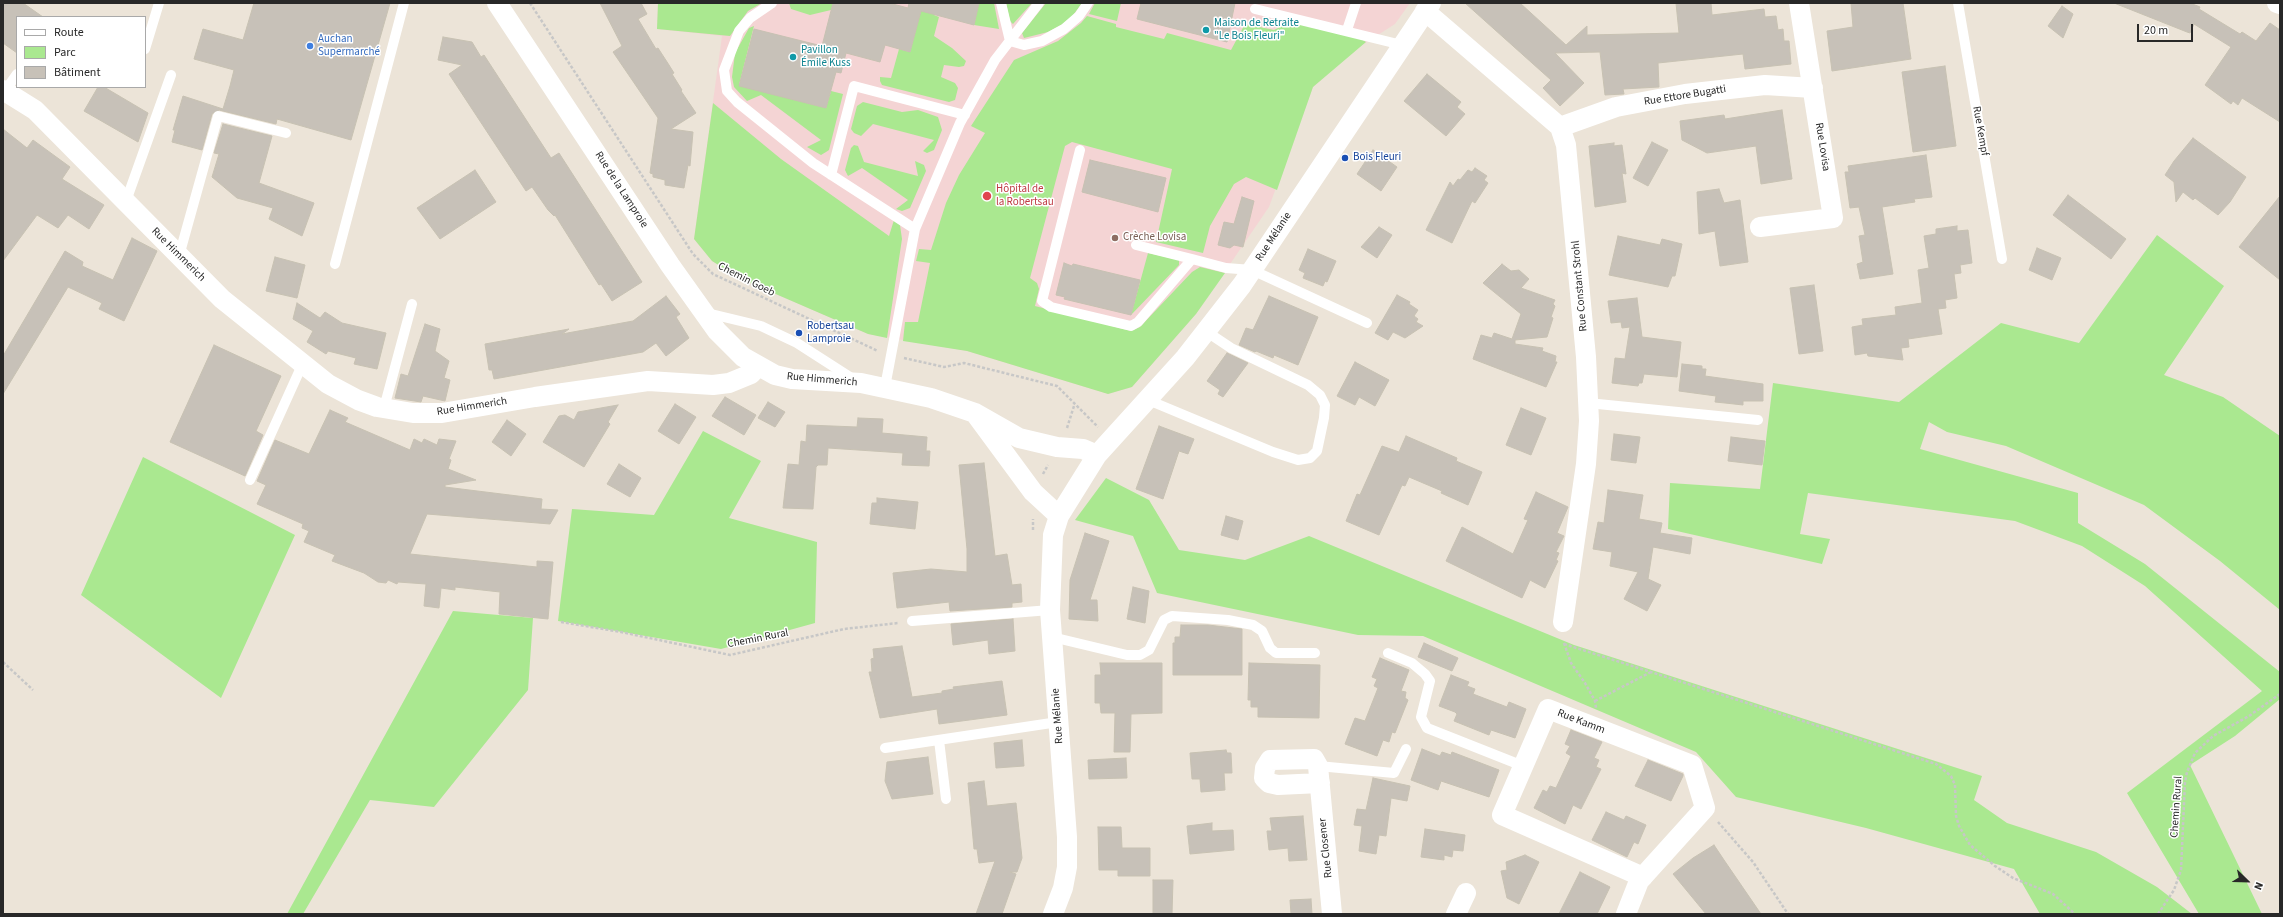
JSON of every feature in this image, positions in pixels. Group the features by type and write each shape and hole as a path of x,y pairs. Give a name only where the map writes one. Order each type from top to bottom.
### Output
{"street":[{"name":"Rue Lovisa","path":"1760,227 1833,218 1799,3"},
{"name":"Rue de la Lamproie","path":"503,5 670,265 727,342 742,357 758,366"},
{"path":"1428,7 1560,127"},
{"name":"Rue Mélanie","path":"1053,914 1063,888 1067,867 1067,837 1050,610 1052,535 1059,516 1097,455 1148,400 1207,332 1252,270 1428,7"},
{"name":"Rue Ettore Bugatti","path":"1560,127 1616,107 1685,94 1765,85 1812,88"},
{"name":"Rue Himmerich","path":"4,90 36,110 222,299 328,384 358,400 384,408 413,413 442,413 535,397 648,381 713,385 729,383 751,374 758,366 775,375 792,379 861,383 931,398 975,412 1019,438 1057,447 1084,449 1097,455"},
{"name":"Rue Constant Strohl","path":"1560,127 1567,153 1586,357 1588,403 1586,464 1563,622"},
{"path":"975,412 1033,492 1059,516"},
{"name":"Rue Kamm","path":"1643,877 1502,815 1548,709 1692,765 1704,808"},
{"name":"Rue Closener","path":"1319,774 1332,914"},
{"path":"1626,914 1643,877 1704,808"},
{"path":"1456,914 1466,893"}],"lane":[{"path":"146,46 159,3"},
{"path":"334,264 404,3"},
{"path":"772,3 750,18 739,31 724,70 727,91 737,102 813,163 915,230"},
{"path":"1001,3 1010,41"},
{"path":"885,387 915,230 965,115 995,60 1039,3"},
{"path":"1010,41 1024,45 1042,41 1064,29 1079,16 1088,3"},
{"path":"1347,30 1356,3"},
{"name":"Rue Kempf","path":"1958,3 2002,259"},
{"path":"1255,9 1347,30 1402,45"},
{"path":"4,90 16,75"},
{"path":"126,202 171,75"},
{"path":"831,175 854,86 965,115"},
{"path":"179,256 218,116 286,133"},
{"path":"1080,150 1042,301 1051,307 1132,326 1138,322 1192,259"},
{"path":"1136,245 1226,268 1252,270 1367,323"},
{"path":"384,408 412,304"},
{"path":"705,313 760,326 797,343 861,383"},
{"path":"1148,400 1298,460 1310,458 1317,451 1324,418 1324,406 1320,394 1308,385 1243,354 1207,332"},
{"path":"250,480 303,363"},
{"path":"1588,403 1758,420"},
{"path":"912,621 1050,610"},
{"path":"1052,638 1126,655 1140,655 1148,650 1164,620 1172,616 1228,620 1253,625 1262,631 1270,648 1276,653 1315,652"},
{"path":"1388,653 1412,663 1425,674 1430,681 1422,717 1427,728 1524,766"},
{"path":"885,748 1058,722"},
{"path":"939,740 946,799"},
{"path":"1319,774 1394,773 1406,749"}],"path":[{"name":"Chemin Goeb","path":"530,3 693,254 713,274 874,350 892,356 944,367 964,362 1056,386 1074,406 1112,439"},
{"name":"Chemin Rural","path":"561,622 621,632 730,655 844,629 912,621"},
{"path":"1598,728 1595,701 1583,678 1571,663 1564,644 1936,764 1951,776 1955,785 1956,816 1959,826 1970,845 1995,866 2013,878 2053,894 2075,914"},
{"path":"3,662 32,690"},
{"path":"1595,701 1651,672"},
{"name":"Chemin Rural","path":"2158,914 2174,890 2181,870 2185,782 2193,758 2204,744 2213,736 2249,716 2280,694"},
{"path":"1704,808 1753,862 1788,914"}],"shaded area":[{"name":"Hôpital de la Robertsau","path":"658,3 1410,3 1395,24 1359,47 1313,87 1269,207 1196,314 1132,387 1108,394 967,351 868,334 741,279 712,261 694,239 722,36 657,29"}],"green space":[{"path":"658,3 762,3 748,11 730,36 657,29"},
{"path":"789,3 833,3 831,10 810,15 791,9"},
{"path":"923,3 937,3 934,15 939,17 934,36 952,48 966,61 964,66 959,67 944,65 941,77 955,83 958,88 955,100 949,102 882,85 880,81 880,77 891,78 899,49 910,52"},
{"path":"979,3 994,3 999,29 974,25"},
{"path":"1006,3 1032,3 1013,24 1010,21"},
{"path":"1046,3 1082,3 1071,18 1061,25 1048,32 1024,38 1022,33"},
{"path":"1095,3 1121,3 1117,21 1089,14"},
{"path":"1087,16 1116,24 1116,27 1164,39 1167,33 1231,50 1245,24 1274,30 1290,22 1358,37 1366,42 1313,87 1277,190 1246,177 1234,184 1210,226 1203,253 1156,242 1172,169 1072,142 1065,146 1030,278 1037,283 1039,289 1035,306 1131,331 1140,327 1192,272 1200,267 1225,273 1196,314 1132,387 1108,394 967,351 903,341 905,322 918,322 930,263 916,261 919,249 931,250 946,203 959,175 985,133 971,126 1014,60 1058,41 1081,23"},
{"path":"754,26 739,85 826,108 831,91 843,94 829,150 821,155 807,147 821,140 761,95 747,101 734,87 732,77 735,53 749,28"},
{"path":"863,102 902,112 918,110 938,117 942,130 934,150 927,153 923,151 934,140 873,124 861,136 854,133 851,129 857,106"},
{"path":"713,103 781,159 889,236 894,220 900,225 902,239 887,338 868,334 741,279 712,261 694,239"},
{"path":"854,145 858,146 864,162 918,176 915,161 924,165 926,171 910,208 902,211 896,209 908,200 862,168 848,176 845,170 851,148"},
{"path":"2157,235 2224,286 2164,375 2223,397 2280,436 2280,610 2220,561 2144,505 2006,446 1947,432 1929,422 1920,449 2078,493 2078,523 2145,564 2280,672 2280,699 2235,736 2190,765 2262,914 2199,914 2127,793 2262,691 2145,586 2082,546 2015,521 1808,493 1800,534 1830,539 1822,564 1668,529 1670,483 1760,489 1773,383 1899,402 2001,323 2079,343"},
{"path":"1148,253 1179,260 1179,265 1131,315"},
{"path":"703,431 761,461 729,518 817,542 815,623 721,649 558,621 572,509 654,515"},
{"path":"143,457 295,535 221,698 81,595"},
{"path":"1106,478 1149,500 1179,550 1245,560 1309,536 1574,645 1982,776 1974,800 2007,823 2096,852 2157,887 2192,914 2040,914 2014,869 1866,828 1736,797 1696,752 1423,636 1358,635 1157,593 1133,536 1075,520"},
{"path":"453,611 533,618 528,690 434,807 370,800 303,914 287,914"}],"building":[{"path":"3,3 23,3 42,16 16,16 16,52 3,43"},
{"name":"Auchan Supermarché","path":"254,3 390,3 351,140 277,119 276,124 219,110 212,114 202,150 172,142 175,130 173,130 183,96 223,109 230,86 234,70 194,59 203,29 243,40"},
{"path":"600,3 641,3 647,14 638,19 656,49 658,48 674,73 672,74 682,90 681,91 696,113 671,129 693,132 690,166 688,165 684,188 665,185 665,180 653,177 653,174 650,173 658,118 613,52 622,46"},
{"name":"Pavillon Émile Kuss","path":"833,3 889,3 908,8 909,3 979,3 974,25 921,11 910,52 885,45 880,62 846,53 841,73 836,72 826,108 739,86 754,29 822,46"},
{"name":"Maison de Retraite \"Le Bois Fleuri\"","path":"1141,3 1235,3 1227,42 1137,19"},
{"path":"1465,3 1520,3 1566,45 1587,26 1587,35 1679,33 1676,3 1711,3 1712,15 1764,9 1765,17 1776,16 1778,30 1783,29 1784,41 1789,41 1791,64 1745,69 1743,54 1658,63 1659,87 1623,89 1624,94 1605,95 1600,52 1555,53 1584,83 1560,106 1543,88 1551,80"},
{"path":"1851,3 1903,3 1911,59 1832,71 1827,31 1853,27"},
{"path":"2114,3 2190,3 2200,7 2199,9 2240,34 2242,32 2256,41 2270,23 2280,30 2280,122 2242,98 2238,105 2233,101 2231,104 2205,85 2231,47 2194,24 2190,33"},
{"path":"2062,6 2073,14 2063,38 2048,26"},
{"path":"443,37 472,42 481,57 484,55 551,158 559,153 642,282 612,301 601,284 599,285 555,215 554,216 548,210 532,187 526,191 449,74 462,65 438,60"},
{"path":"1945,66 1956,146 1913,152 1902,72"},
{"path":"1427,74 1461,102 1457,107 1465,114 1446,136 1404,101"},
{"path":"97,88 106,88 148,113 138,142 84,111"},
{"path":"1782,110 1792,179 1761,184 1756,146 1707,153 1682,140 1680,121 1724,115 1725,119"},
{"path":"223,124 272,136 259,183 314,203 302,236 269,219 273,208 237,198 212,177 219,154 214,153"},
{"path":"3,129 27,148 33,140 70,167 62,179 104,205 89,229 68,215 58,228 37,215 3,261"},
{"path":"2193,138 2246,177 2230,202 2218,215 2195,198 2193,200 2183,192 2176,202 2174,182 2165,175 2174,161"},
{"path":"1652,142 1668,150 1648,186 1633,178"},
{"path":"1614,143 1614,146 1622,145 1626,174 1622,173 1626,202 1595,207 1589,146"},
{"path":"1373,150 1397,167 1381,191 1357,174"},
{"path":"1926,155 1932,197 1914,199 1915,202 1882,207 1893,274 1860,279 1857,264 1863,262 1859,236 1865,235 1859,207 1850,208 1845,172 1849,172 1848,166"},
{"path":"1090,160 1166,178 1158,212 1082,192"},
{"path":"1475,168 1487,176 1484,180 1488,183 1475,203 1472,201 1452,243 1426,230 1450,182 1453,186 1468,170 1472,172"},
{"path":"475,170 496,202 440,239 417,208"},
{"path":"1719,189 1724,203 1740,200 1748,262 1720,266 1715,231 1699,234 1697,192"},
{"path":"2068,195 2126,239 2111,259 2053,215"},
{"path":"2280,196 2280,280 2239,247"},
{"path":"1242,197 1254,201 1243,247 1234,245 1230,248 1218,245 1224,222 1234,224"},
{"path":"1957,226 1957,231 1968,230 1972,263 1960,265 1961,273 1954,274 1957,298 1945,300 1946,308 1938,309 1942,334 1908,339 1909,347 1901,348 1903,360 1868,356 1867,353 1855,355 1852,327 1863,325 1862,319 1896,315 1895,307 1922,303 1918,270 1929,268 1924,236 1936,234 1936,229"},
{"path":"1379,227 1392,235 1377,258 1361,247"},
{"path":"1618,236 1660,245 1662,239 1682,244 1675,276 1672,276 1668,287 1609,275"},
{"path":"132,238 157,251 124,321 99,309 102,303 68,287 3,394 3,356 65,251 83,262 82,266 113,280"},
{"path":"2037,248 2061,258 2052,280 2029,270"},
{"path":"1308,249 1336,261 1327,282 1325,281 1323,286 1303,278 1305,273 1299,270"},
{"path":"275,257 305,265 297,298 266,291"},
{"path":"1064,263 1140,280 1131,315 1064,299 1065,297 1056,295"},
{"path":"1502,264 1511,271 1519,270 1529,279 1521,288 1555,300 1553,304 1555,306 1551,317 1553,318 1547,337 1515,340 1515,344 1543,348 1542,351 1556,356 1555,362 1557,362 1546,387 1473,359 1481,335 1492,338 1494,333 1512,339 1521,314 1483,283"},
{"path":"1814,285 1823,351 1799,354 1790,288"},
{"path":"1397,295 1410,302 1409,304 1418,310 1414,316 1418,319 1416,322 1423,326 1405,338 1393,332 1388,340 1375,333"},
{"path":"666,296 680,314 676,317 689,338 666,356 656,343 643,352 494,379 492,370 489,370 485,344 569,329 562,334 633,321"},
{"path":"1269,296 1318,317 1298,365 1274,355 1273,358 1239,345 1246,328 1253,330"},
{"path":"1637,298 1642,337 1681,342 1677,377 1644,374 1642,383 1639,383 1638,386 1612,383 1615,358 1625,359 1630,327 1622,328 1621,322 1611,323 1608,301"},
{"path":"297,303 320,318 325,312 342,323 386,333 377,369 354,364 356,358 328,351 326,354 307,342 313,331 293,319"},
{"path":"425,324 440,329 435,351 449,361 444,378 450,380 445,401 423,396 421,402 395,398 401,374 408,376"},
{"path":"214,345 281,376 256,431 263,435 245,476 170,442"},
{"path":"1227,353 1248,363 1223,397 1218,394 1220,390 1207,381"},
{"path":"1355,362 1389,380 1375,406 1359,397 1355,405 1337,396"},
{"path":"1682,364 1702,366 1702,369 1706,369 1705,376 1763,384 1763,401 1743,401 1743,405 1715,402 1716,396 1679,391"},
{"path":"725,397 756,415 744,435 712,416"},
{"path":"768,402 785,412 775,427 758,418"},
{"path":"675,404 696,417 679,444 658,431"},
{"path":"618,405 608,422 610,424 584,467 543,442 559,416 565,415 574,420 578,412"},
{"path":"1521,408 1546,418 1531,455 1506,445"},
{"path":"330,410 348,418 345,422 410,450 414,439 422,443 424,439 437,445 439,439 456,441 449,459 451,460 448,469 476,480 445,485 445,487 542,499 541,509 558,510 550,524 427,514 410,554 537,567 537,561 553,562 548,619 499,614 500,592 455,587 455,590 441,588 439,608 424,606 426,584 398,582 397,584 388,580 386,583 378,582 364,573 332,561 335,555 304,542 309,531 302,528 303,524 257,504 266,485 257,481 275,440 309,454"},
{"path":"858,418 883,419 882,433 927,437 926,451 930,451 929,466 902,465 903,453 828,448 827,465 818,465 816,467 813,509 783,508 788,464 799,465 801,441 806,442 807,425 857,427"},
{"path":"507,420 526,434 511,456 492,442"},
{"path":"1159,426 1194,439 1188,454 1179,451 1163,499 1136,489"},
{"path":"1614,434 1640,437 1636,463 1611,460"},
{"path":"1406,436 1457,458 1456,461 1482,472 1468,505 1441,493 1442,491 1409,477 1405,486 1402,485 1379,535 1346,521 1357,494 1360,495 1382,446 1399,452"},
{"path":"1731,437 1765,441 1762,465 1728,461"},
{"path":"984,463 995,556 1007,554 1012,585 1021,584 1022,602 1012,603 1012,607 950,611 949,602 897,608 893,573 931,569 967,572 967,549 959,465"},
{"path":"619,464 641,478 630,497 607,484"},
{"path":"1608,490 1643,495 1639,519 1662,523 1660,533 1692,538 1690,554 1653,547 1648,579 1661,585 1647,611 1624,599 1638,572 1610,566 1612,552 1593,549 1598,522 1604,523"},
{"path":"1536,492 1568,507 1557,533 1564,536 1556,552 1559,553 1556,560 1558,561 1545,588 1530,580 1522,598 1446,561 1462,527 1513,554 1528,520 1524,519"},
{"path":"877,498 918,502 915,529 870,524 872,503 877,503"},
{"path":"1226,516 1243,521 1238,540 1221,535"},
{"path":"1085,533 1109,541 1090,600 1097,600 1098,621 1069,619 1070,580"},
{"path":"1133,587 1149,591 1145,623 1127,619"},
{"path":"1013,619 1015,651 989,654 988,640 953,645 951,624"},
{"path":"1181,625 1208,625 1242,629 1242,675 1173,675 1173,643 1175,643 1175,637 1180,637"},
{"path":"1424,643 1458,658 1452,671 1418,657"},
{"path":"902,646 912,697 942,693 942,691 954,689 953,687 1002,681 1007,715 939,724 937,709 880,718 869,672 872,672 871,659 874,658 873,649"},
{"path":"1380,658 1409,670 1401,691 1406,692 1405,698 1408,700 1395,733 1392,732 1389,742 1383,740 1377,756 1345,744 1355,718 1365,721 1378,688 1374,686 1377,679 1372,677"},
{"path":"1100,663 1162,663 1162,713 1131,714 1130,752 1114,752 1115,713 1101,713 1100,703 1095,703 1095,675 1101,675"},
{"path":"1249,663 1320,665 1319,718 1258,717 1258,707 1251,707 1251,700 1248,700"},
{"path":"1451,675 1469,682 1467,686 1475,689 1473,694 1507,707 1509,702 1526,709 1515,738 1491,730 1489,735 1454,721 1457,714 1455,712 1439,706"},
{"path":"1571,730 1602,742 1594,758 1599,760 1596,767 1601,769 1581,809 1573,805 1565,824 1534,808 1543,790 1547,792 1550,786 1556,788 1571,756 1566,753 1570,746 1565,744"},
{"path":"1022,740 1024,766 996,768 994,743"},
{"path":"1422,749 1440,756 1442,752 1451,755 1452,752 1499,770 1489,797 1441,781 1438,790 1411,780"},
{"path":"1226,750 1227,753 1231,753 1232,773 1224,773 1225,790 1201,792 1200,779 1192,779 1190,753"},
{"path":"928,757 933,794 892,799 885,781 887,762"},
{"path":"1126,758 1127,778 1089,779 1088,760"},
{"path":"1648,760 1683,774 1671,801 1635,786"},
{"path":"1373,778 1410,786 1407,801 1391,798 1386,836 1379,835 1376,854 1359,851 1362,826 1354,825 1357,809 1366,810"},
{"path":"984,781 987,806 1016,803 1022,858 1017,872 1010,872 1016,874 1002,914 976,914 995,861 979,863 977,849 974,849 968,783"},
{"path":"1606,812 1624,820 1626,816 1646,825 1638,844 1634,842 1627,857 1592,840"},
{"path":"1303,816 1307,860 1289,861 1288,848 1269,850 1267,831 1272,831 1270,818"},
{"path":"1212,823 1212,831 1233,830 1234,850 1190,854 1187,826"},
{"path":"1098,827 1121,827 1122,848 1150,848 1150,876 1118,876 1118,870 1099,870"},
{"path":"1425,829 1465,835 1463,851 1453,850 1452,857 1444,855 1444,860 1421,857"},
{"path":"1714,845 1761,914 1706,914 1673,874 1693,858"},
{"path":"1525,855 1539,862 1519,904 1507,898 1501,871 1507,870 1506,862"},
{"path":"1580,872 1610,887 1597,914 1559,914"},
{"path":"1153,880 1173,880 1172,914 1153,914"},
{"path":"1311,899 1312,914 1291,914 1290,900"}],"place":[{"name":"Maison de Retraite \"Le Bois Fleuri\"","path":"1206,30"},
{"name":"Auchan Supermarché","path":"310,46"},
{"name":"Pavillon Émile Kuss","path":"793,57"},
{"name":"Bois Fleuri","path":"1345,158"},
{"name":"Hôpital de la Robertsau","path":"987,196"},
{"name":"Crèche Lovisa","path":"1115,238"},
{"name":"Robertsau Lamproie","path":"799,333"}]}
